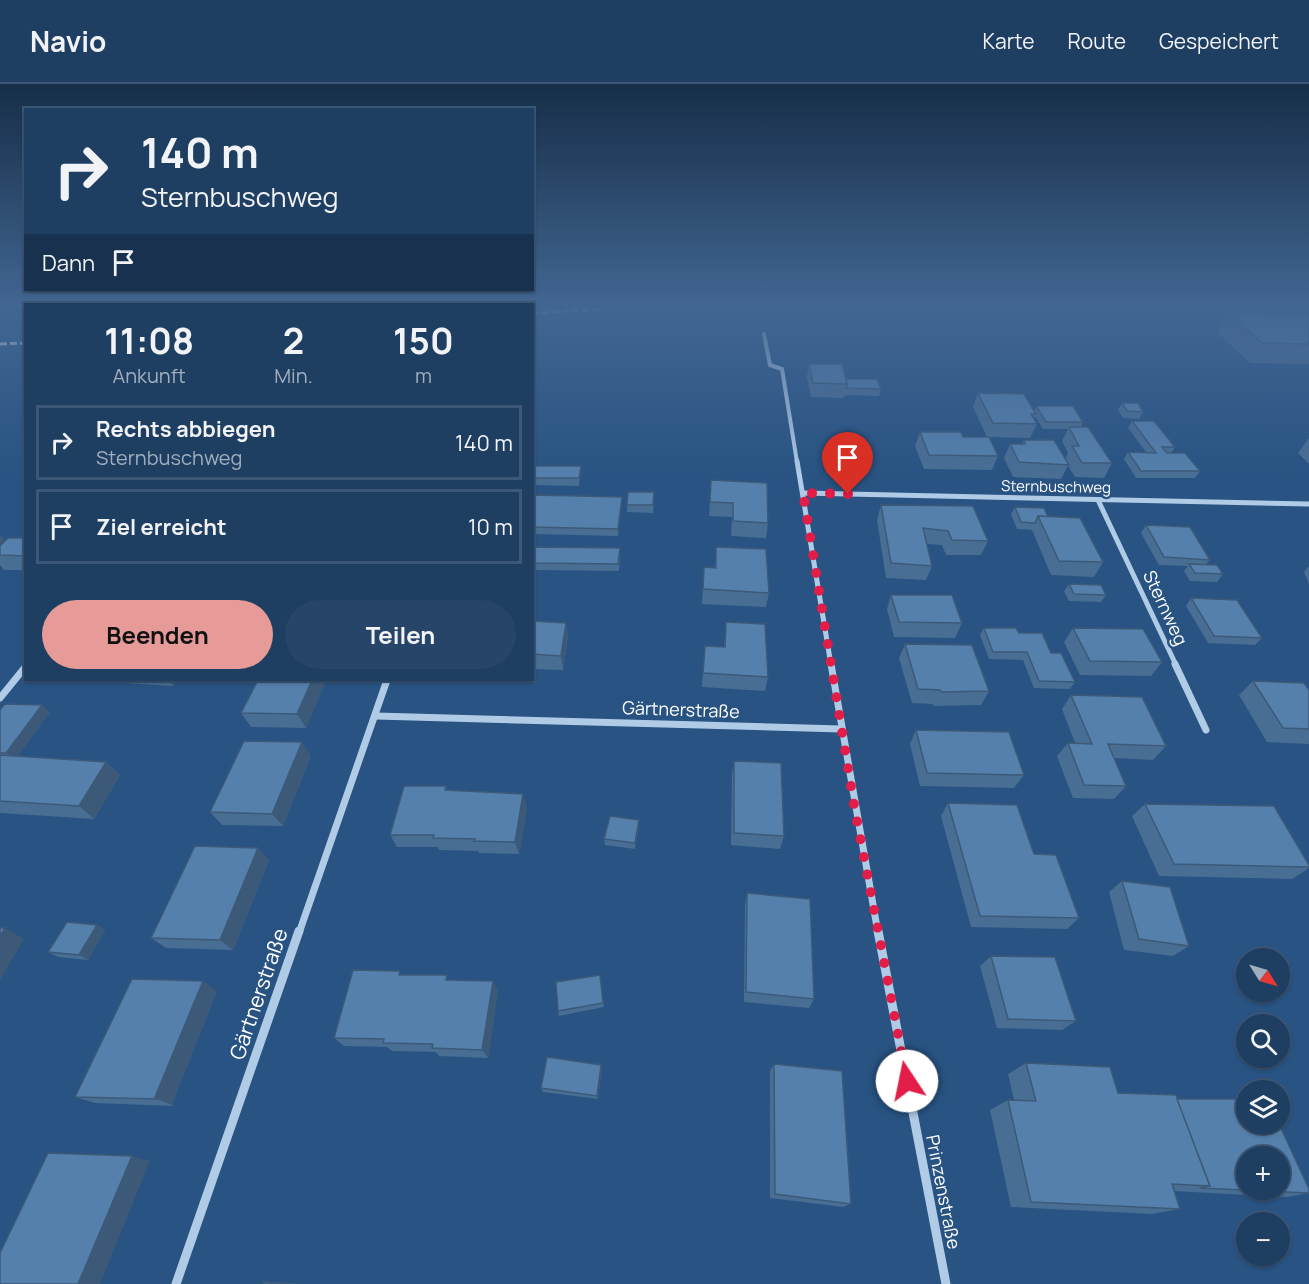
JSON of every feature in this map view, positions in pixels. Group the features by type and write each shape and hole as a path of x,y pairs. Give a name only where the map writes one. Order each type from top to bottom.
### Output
{"street":[{"name":"Prinzenstraße","path":"770,363 782,369 855,811 946,1284"},
{"name":"Sternbuschweg","path":"803,493 1309,504"},
{"name":"Sternweg","path":"1098,500 1206,730"},
{"path":"0,698 24,668"},
{"name":"Gärtnerstraße","path":"177,1284 387,681"},
{"name":"Gärtnerstraße","path":"376,716 841,729"}],"building":[{"path":"809,364 842,364 847,384 813,383"},
{"path":"846,379 877,379 881,389 847,388"},
{"path":"978,393 1024,394 1036,414 1031,414 1037,424 993,423"},
{"path":"1122,403 1138,403 1143,412 1127,411"},
{"path":"1036,406 1073,406 1083,422 1046,422"},
{"path":"1132,421 1154,421 1175,447 1162,447 1167,453 1185,453 1200,471 1141,471 1128,452 1156,453"},
{"path":"1069,427 1088,427 1112,463 1082,463 1072,446 1079,446"},
{"path":"920,432 961,432 963,437 989,437 998,456 929,455"},
{"path":"1024,440 1054,440 1069,465 1019,462 1010,444 1025,444"},
{"path":"534,466 581,466 579,478 534,478"},
{"path":"711,480 767,483 768,523 733,521 733,503 710,502"},
{"path":"628,492 654,492 653,505 627,505"},
{"path":"534,495 622,497 618,529 534,527"},
{"path":"881,505 973,506 988,541 952,540 948,531 923,528 932,566 891,563"},
{"path":"1015,507 1044,508 1048,517 1038,516 1035,523 1021,522"},
{"path":"1038,516 1080,518 1103,562 1059,561"},
{"path":"1146,525 1190,527 1210,560 1164,557"},
{"path":"8,538 24,538 24,556 0,555 0,546"},
{"path":"534,547 620,548 618,564 534,563"},
{"path":"716,547 766,549 769,593 703,589 704,567 716,568"},
{"path":"1189,564 1217,565 1223,574 1195,573"},
{"path":"1069,584 1101,585 1106,595 1074,594"},
{"path":"891,595 952,595 962,623 899,622"},
{"path":"1191,598 1237,600 1262,638 1214,636"},
{"path":"534,621 566,623 561,656 534,654"},
{"path":"726,622 765,624 768,677 703,673 705,646 725,647"},
{"path":"984,628 1016,628 1019,633 1042,633 1051,653 1061,653 1075,682 1039,681 1027,652 993,652"},
{"path":"1073,628 1143,629 1162,662 1090,661"},
{"path":"905,644 972,645 989,691 941,692 940,690 918,689"},
{"path":"257,681 312,681 297,714 241,713"},
{"path":"1253,681 1304,683 1309,690 1309,729 1283,728"},
{"path":"1071,695 1142,697 1166,746 1108,744 1126,786 1084,785 1068,743 1092,744"},
{"path":"5,704 42,705 6,753 0,753 0,710"},
{"path":"916,730 1009,732 1024,775 927,773"},
{"path":"244,741 302,742 272,814 210,812"},
{"path":"0,755 106,762 79,806 0,801"},
{"path":"734,761 781,763 784,836 734,833"},
{"path":"404,786 446,786 445,790 523,794 515,842 433,838 434,835 390,835"},
{"path":"948,803 1017,805 1034,854 1056,855 1079,918 980,916"},
{"path":"1145,804 1274,806 1309,867 1174,864"},
{"path":"610,816 639,820 635,843 604,839"},
{"path":"195,846 258,848 220,940 151,938"},
{"path":"1122,881 1170,887 1189,946 1139,939"},
{"path":"747,893 810,899 814,999 746,992"},
{"path":"67,922 97,925 79,955 48,952"},
{"path":"991,956 1055,957 1076,1021 1008,1019"},
{"path":"353,970 400,971 399,975 447,975 446,980 493,981 482,1050 432,1048 433,1044 383,1043 384,1039 334,1038"},
{"path":"600,975 603,1003 558,1011 556,982"},
{"path":"132,979 203,981 155,1097 157,1099 75,1097"},
{"path":"547,1057 601,1065 597,1096 541,1088"},
{"path":"1026,1063 1110,1067 1118,1093 1176,1095 1210,1186 1172,1184 1180,1209 1031,1202 1008,1100 1036,1101"},
{"path":"774,1064 842,1071 851,1204 775,1194"},
{"path":"1177,1099 1236,1099 1236,1134 1284,1134 1289,1146 1236,1146 1236,1190 1200,1188 1210,1186"},
{"path":"1290,1148 1309,1189 1309,1193 1290,1192"},
{"path":"48,1153 132,1156 78,1284 0,1284 0,1253"},
{"path":"263,1282 295,1284 263,1284"}],"route":[{"path":"848,494 803,493 855,811 907,1081"}]}
